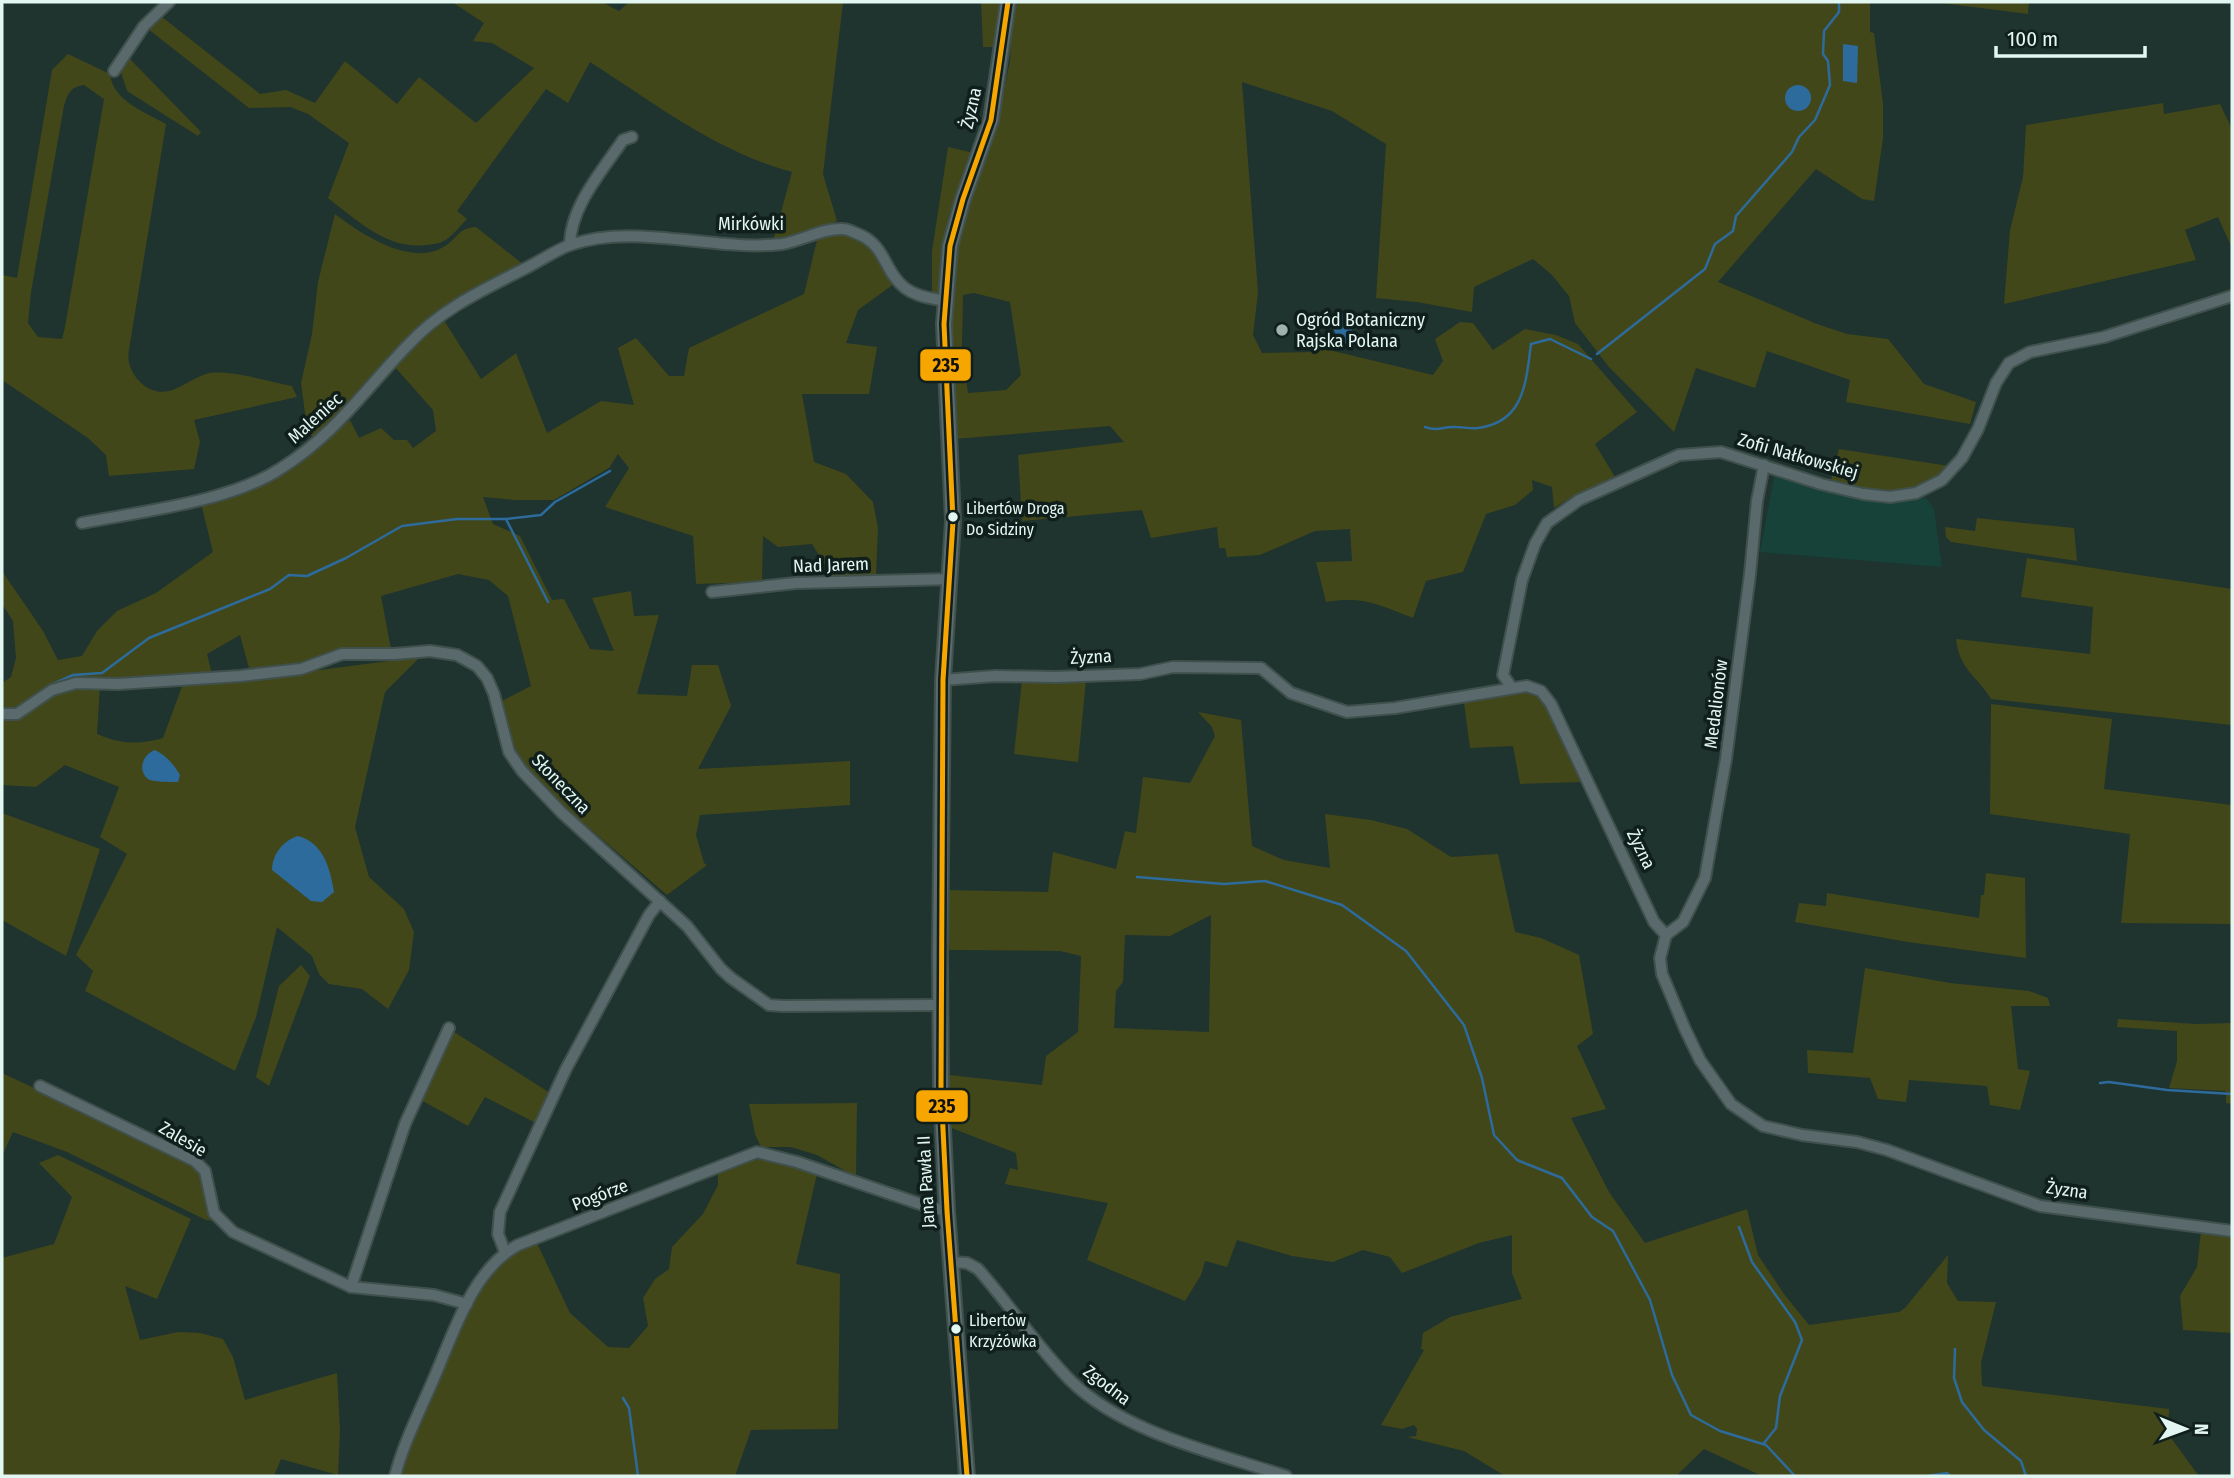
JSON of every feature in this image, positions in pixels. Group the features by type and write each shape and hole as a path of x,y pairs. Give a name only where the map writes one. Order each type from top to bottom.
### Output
{"street":[{"path":"114,71 144,26 169,2"},
{"name":"Żyzna","path":"941,844 943,680 953,521 945,301 950,246 963,199 991,120 1008,2"},
{"path":"570,245 570,229 593,184 623,140 632,138"},
{"name":"Mirkówki","path":"531,266 570,245 617,237 783,244 845,228 870,239 883,254 896,279 907,289 924,297 945,301"},
{"name":"Maleniec","path":"82,523 204,498 239,488 279,470 331,432 409,344 441,314 531,266"},
{"name":"Zofii Nałkowskiej","path":"1512,688 1503,675 1522,580 1535,544 1547,523 1579,500 1679,455 1721,452 1821,484 1863,494 1890,497 1916,493 1942,480 1962,458 1978,429 1996,383 2009,363 2029,352 2104,337 2232,296"},
{"name":"Medalionów","path":"1666,935 1683,922 1705,877 1726,759 1757,501 1764,465"},
{"name":"Nad Jarem","path":"712,592 796,583 951,579"},
{"name":"Słoneczna","path":"2,714 17,714 52,690 76,683 118,684 240,676 301,669 342,654 394,654 430,650 449,653 471,662 488,678 509,752 522,771 561,812 687,926 721,969 769,1005 940,1005"},
{"name":"Żyzna","path":"943,680 995,676 1140,674 1173,667 1261,668 1291,693 1347,712 1395,708 1527,686 1541,691 1551,704 1654,922 1666,935 1660,958 1662,974 1685,1029 1707,1071 1731,1104 1763,1126 1888,1150 2040,1206 2232,1231"},
{"name":"Jana Pawła II","path":"941,844 940,1005 947,1211 967,1476"},
{"path":"505,1252 498,1234 500,1212 566,1069 649,915 660,901"},
{"path":"351,1287 405,1124 449,1028"},
{"name":"Zalesie","path":"40,1086 195,1161 205,1171 214,1213 233,1232 351,1287 434,1295 467,1304"},
{"name":"Pogórze","path":"395,1476 413,1427 467,1304 479,1284 505,1252 518,1245 757,1152 797,1162 947,1211"},
{"name":"Zgodna","path":"951,1262 967,1263 978,1269 1072,1381 1111,1412 1137,1426 1286,1476"}],"shaded area":[{"path":"452,2 602,2 619,11 629,2 843,2 823,174 837,221 773,241 792,172 764,163 712,139 662,110 590,62 568,103 546,89 457,211 467,219 452,235 436,244 398,243 373,232 328,198 349,143 308,114 290,107 249,108 148,29 162,17 260,94 286,90 315,103 345,61 397,104 419,77 476,123 534,68 492,43 473,41 484,23"},
{"path":"981,2 999,2 997,47 983,47"},
{"path":"1015,2 1870,2 1870,32 1874,33 1883,104 1883,138 1874,201 1862,199 1816,169 1718,282 1817,324 1847,334 1888,339 1924,384 1976,402 1970,424 1846,402 1850,380 1767,351 1755,388 1696,368 1674,432 1609,367 1575,323 1569,296 1552,275 1533,259 1474,287 1472,312 1376,298 1386,144 1332,111 1242,82 1258,292 1253,335 1262,353 1315,352 1325,349 1433,375 1443,361 1435,339 1460,322 1473,323 1493,350 1525,329 1556,335 1578,344 1637,412 1595,444 1615,477 1554,508 1552,487 1532,480 1533,490 1515,505 1486,514 1463,572 1426,581 1413,618 1361,601 1326,602 1316,562 1352,561 1350,529 1315,531 1260,555 1227,557 1225,548 1219,548 1217,527 1151,538 1142,510 1022,521 1018,455 1124,442 1110,426 954,439 950,345 954,249 998,123 1010,60","holes":["974,293 1010,302 1021,375 1006,390 968,393 962,346 963,295"]},
{"path":"1934,2 2029,2 2028,14"},
{"path":"68,54 110,74 112,83 123,99 166,124 129,352 129,363 136,377 147,387 160,392 175,389 210,373 229,373 292,386 297,397 194,420 200,442 194,469 109,476 106,455 88,438 2,380 2,275 17,278 52,70","holes":["84,85 104,99 62,339 38,337 28,323 31,292 64,106 70,92"]},
{"path":"129,58 201,132 198,136 127,91 120,69"},
{"path":"2163,103 2164,114 2220,104 2232,129 2232,248 2218,217 2185,230 2196,260 2004,304 2010,230 2023,177 2026,125"},
{"path":"948,147 974,153 949,215 940,263 938,293 932,293 932,251"},
{"path":"335,214 387,246 418,253 432,252 445,246 462,231 476,227 524,265 444,309 314,439 307,428 301,383 312,334 318,282"},
{"path":"844,233 866,240 879,256 894,284 858,310 846,343 877,347 869,394 802,394 814,462 846,474 873,502 878,528 876,576 833,578 812,544 778,547 763,536 762,582 696,584 693,536 605,507 629,468 618,454 609,468 554,500 483,497 493,524 520,536 552,600 564,599 590,649 614,651 592,598 631,591 634,616 659,615 637,694 687,696 692,665 718,665 731,706 698,769 850,761 850,805 700,815 696,835 704,863 707,865 667,895 531,778 514,751 500,702 531,686 508,596 489,580 458,574 381,596 391,649 288,667 249,668 240,635 207,654 212,674 71,679 16,712 2,713 2,683 11,677 16,658 13,621 2,604 2,571 43,631 58,660 82,656 97,631 117,611 156,593 213,552 201,503 247,492 291,465 350,420 359,438 381,428 394,440 407,440 413,448 436,431 433,410 394,366 442,317 481,379 516,353 547,433 601,401 634,405 618,348 636,338 669,376 684,376 689,348 804,294 818,236"},
{"path":"1839,449 1949,466 1921,486 1908,490 1879,490 1831,480"},
{"path":"1775,473 1879,501 1926,498 1934,509 1942,567 1760,552"},
{"path":"1977,518 2074,528 2077,561 1951,542 1946,537 1945,527 1975,531"},
{"path":"2027,558 2232,589 2232,725 1991,699 1965,665 1956,639 2090,654 2093,607 2021,597"},
{"path":"420,657 385,692 355,827 369,877 404,909 414,932 409,970 388,1009 362,989 329,984 319,974 312,956 277,927 256,1017 235,1071 85,991 93,971 76,955 127,854 100,837 119,787 65,765 36,787 2,785 2,716 74,686 100,686 97,734 122,742 146,742 163,738 183,684 242,680"},
{"path":"1022,680 1086,680 1078,762 1014,754"},
{"path":"1528,690 1548,706 1582,782 1520,784 1513,746 1470,748 1464,703"},
{"path":"1991,704 2112,719 2104,789 2232,805 2232,924 2121,923 2130,834 1990,814"},
{"path":"1198,712 1241,720 1252,846 1284,860 1330,868 1325,814 1371,820 1407,829 1451,857 1498,854 1515,932 1541,938 1579,955 1593,1034 1577,1046 1606,1109 1571,1118 1609,1192 1645,1243 1747,1209 1758,1255 1809,1325 1899,1312 1948,1255 1947,1283 1958,1301 1996,1302 1981,1363 1982,1386 2169,1409 2168,1434 2199,1476 1762,1476 1704,1449 1676,1476 1505,1476 1464,1451 1407,1437 1416,1436 1417,1429 1414,1425 1402,1429 1381,1425 1424,1350 1421,1349 1423,1333 1450,1317 1522,1299 1512,1273 1512,1235 1479,1243 1402,1273 1390,1257 1363,1250 1333,1262 1292,1256 1237,1240 1227,1267 1205,1261 1201,1275 1185,1301 1087,1260 1108,1203 1005,1184 1010,1168 1018,1170 1016,1153 949,1127 949,1075 1042,1085 1046,1056 1078,1032 1081,956 1060,951 949,950 947,890 1048,892 1053,852 1116,869 1125,831 1136,833 1143,777 1190,783 1215,736 1212,727","holes":["1211,915 1209,1032 1114,1028 1116,991 1123,982 1125,935 1170,936"]},
{"path":"2,813 100,849 66,956 2,920"},
{"path":"1986,873 2025,878 2026,958 1908,942 1795,922 1799,903 1826,906 1827,893 1979,918"},
{"path":"301,965 310,976 269,1086 256,1077 279,986"},
{"path":"1865,968 1950,983 2029,991 2048,998 2050,1006 2011,1006 2018,1069 2030,1071 2020,1110 1990,1105 1987,1086 1909,1080 1906,1102 1878,1099 1870,1078 1808,1073 1807,1050 1853,1053"},
{"path":"2118,1019 2196,1024 2232,1023 2232,1104 2226,1103 2226,1091 2169,1088 2177,1061 2177,1031 2117,1027"},
{"path":"451,1030 550,1093 536,1123 485,1097 468,1126 421,1100"},
{"path":"2,1073 194,1163 203,1172 216,1221 206,1220 67,1152 13,1132 2,1156"},
{"path":"857,1103 856,1177 817,1155 791,1147 761,1147 755,1134 749,1104"},
{"path":"58,1155 191,1219 157,1299 125,1286 140,1340 178,1332 200,1333 223,1339 233,1357 245,1400 337,1373 340,1431 338,1475 281,1459 274,1476 2,1476 2,1258 54,1244 72,1197 39,1163"},
{"path":"749,1159 784,1161 817,1174 796,1264 840,1274 838,1429 751,1430 735,1476 400,1476 401,1466 466,1314 487,1279 504,1259 536,1241 570,1313 608,1347 629,1348 648,1326 643,1298 655,1279 669,1269 672,1247 703,1214 718,1185 718,1174"},
{"path":"2201,1231 2232,1237 2232,1333 2183,1330 2180,1296 2197,1267"}],"water":[{"path":"1843,44 1858,46 1857,83 1843,81"},
{"path":"1798,85 1807,89 1811,98 1807,107 1798,111 1789,107 1785,98 1789,89"},
{"path":"1334,313 1346,313 1353,332 1348,343 1339,345 1331,321"},
{"path":"155,750 166,757 175,768 180,775 178,782 154,781 145,775 143,763 147,755"},
{"path":"298,836 314,844 328,866 334,892 322,902 311,901 272,870 280,848"}],"waterway":[{"path":"1597,354 1705,269 1715,244 1733,231 1736,216 1792,152 1799,137 1815,120 1830,85 1828,61 1823,54 1824,31 1839,12 1839,2"},
{"path":"1425,427 1478,428 1505,418 1520,398 1531,344 1550,339 1591,359"},
{"path":"53,684 73,675 102,673 149,638 270,589 289,575 307,576 346,558 402,526 457,519 506,519 541,515 555,502 610,471"},
{"path":"506,519 548,602"},
{"path":"1137,877 1224,884 1265,881 1342,905 1406,951 1464,1025 1482,1078 1494,1135 1517,1160 1562,1178 1592,1217 1613,1231 1650,1300 1672,1375 1691,1415 1720,1431 1766,1445 1795,1476"},
{"path":"2100,1083 2232,1094"},
{"path":"1739,1227 1752,1262 1795,1322 1802,1340 1780,1396 1776,1428 1764,1443"},
{"path":"1955,1349 1954,1378 1962,1402 1984,1430 2021,1461 2026,1476"},
{"path":"623,1398 629,1408 638,1476"},
{"path":"1927,1476 1947,1473 1950,1476"}],"transit line":[{"name":"235","path":"967,1476 947,1211 941,1088 943,680 953,521 944,324 950,246 963,199 991,120 1008,2"}],"place":[{"name":"Ogród Botaniczny Rajska Polana","path":"1282,330"},
{"name":"Libertów Droga Do Sidziny","path":"953,517"},
{"name":"Libertów Krzyżówka","path":"956,1329"}]}
